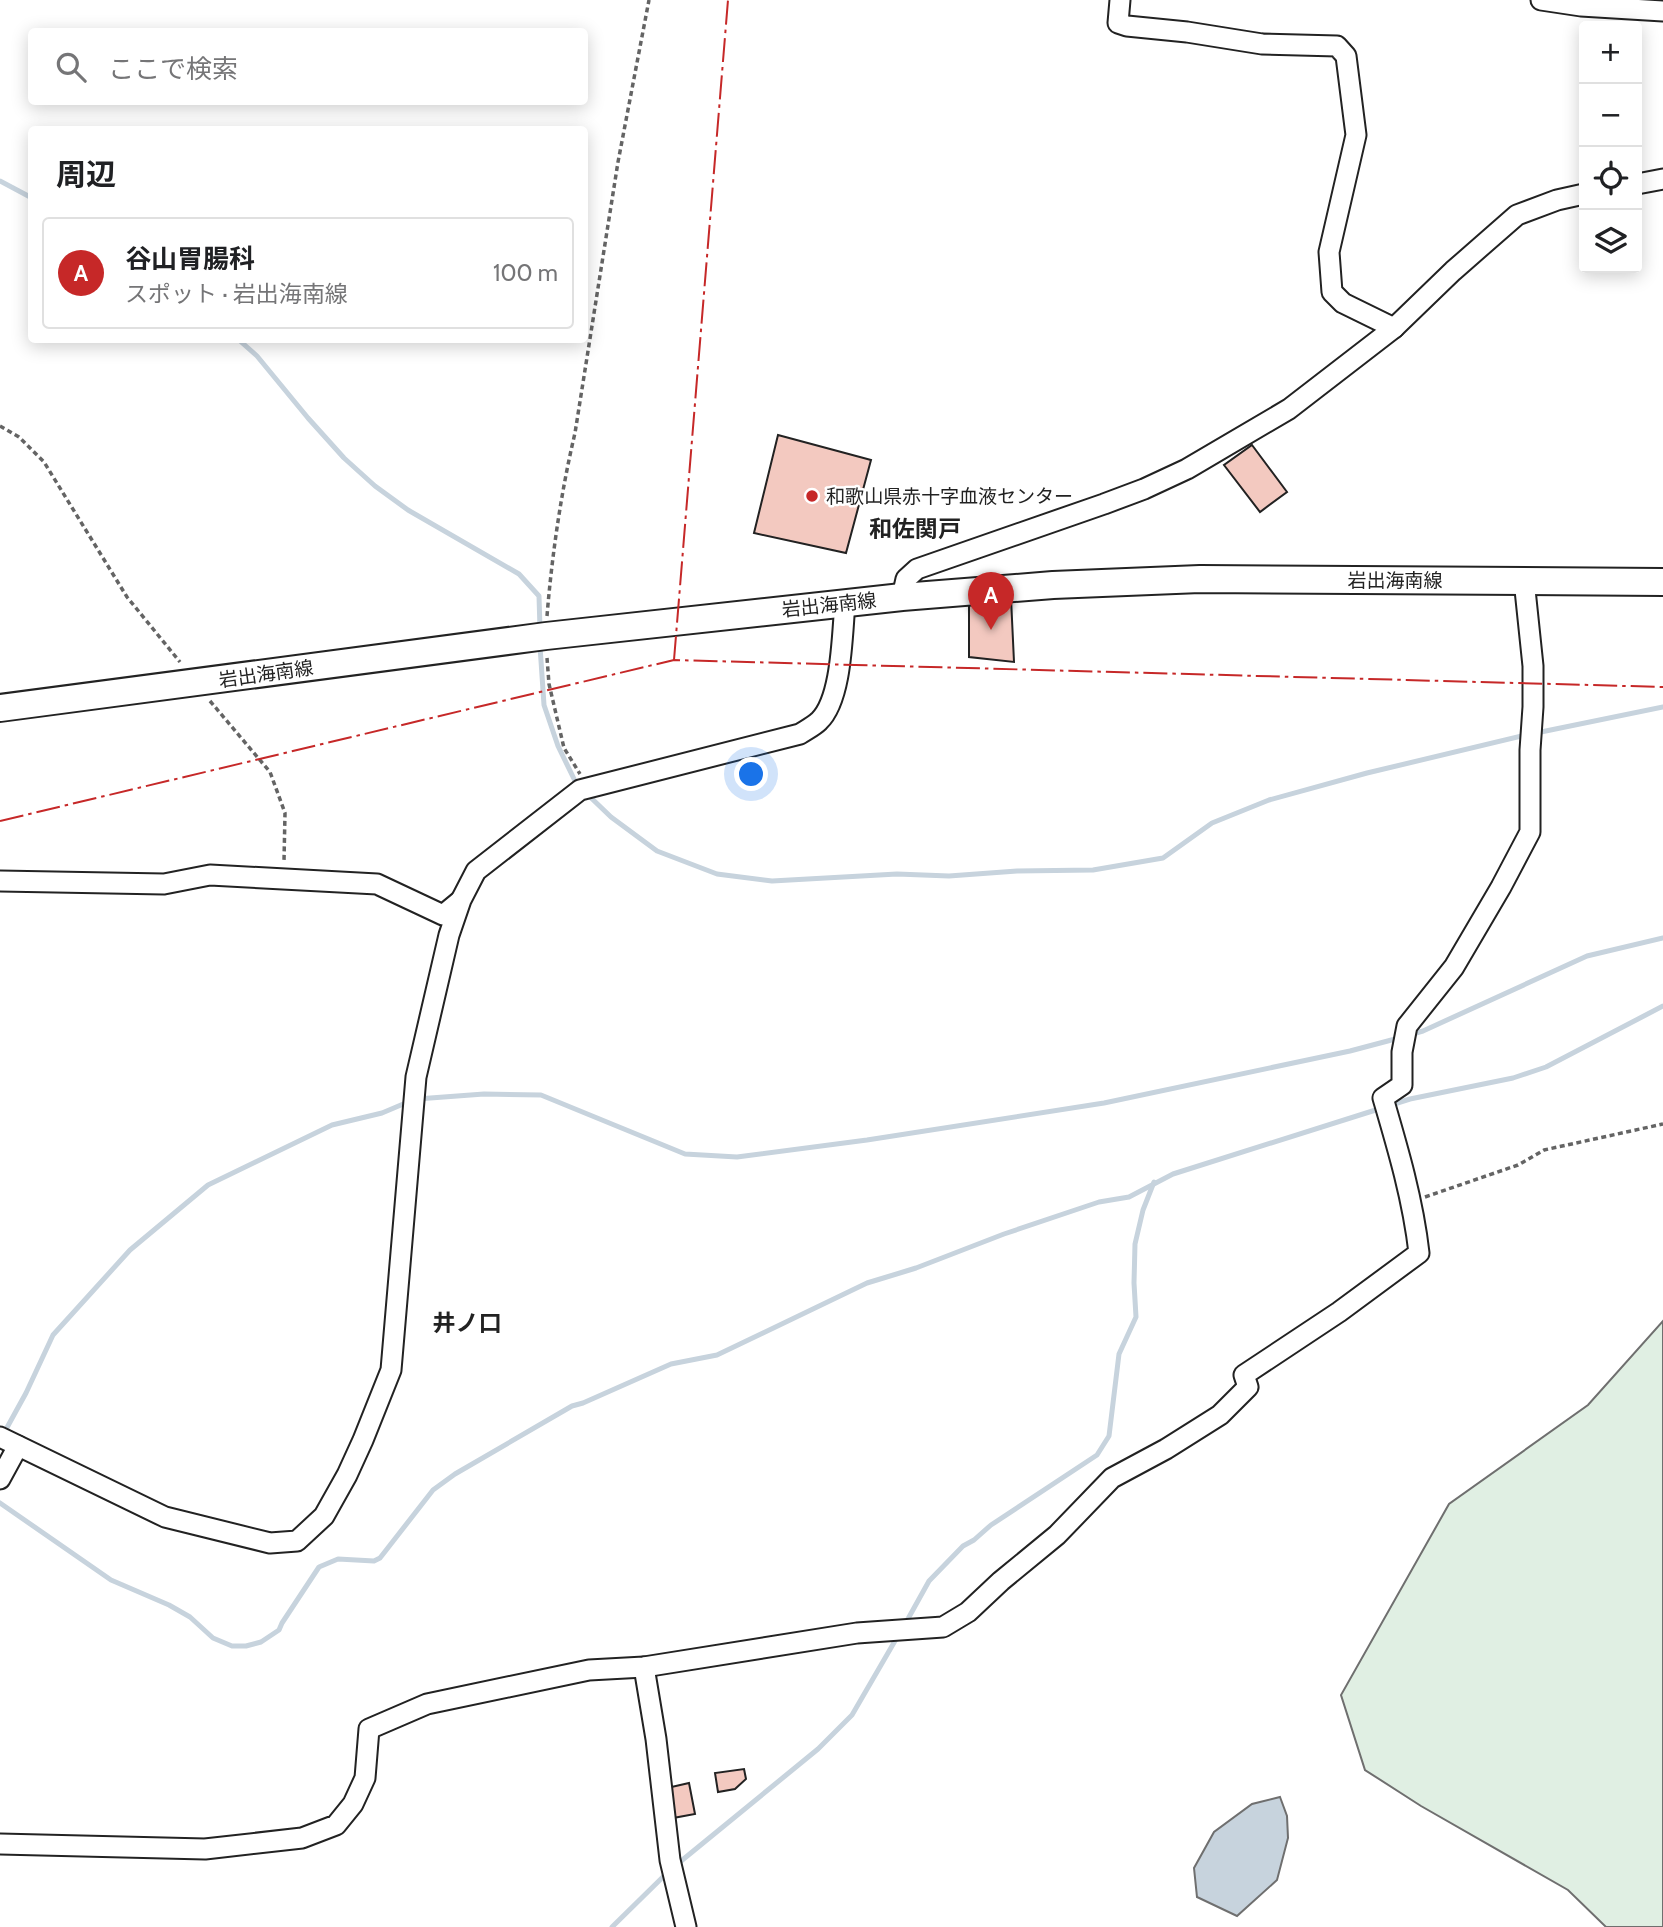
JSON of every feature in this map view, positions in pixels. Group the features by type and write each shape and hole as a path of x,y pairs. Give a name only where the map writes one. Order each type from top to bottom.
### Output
{"main road":[{"name":"岩出海南線","path":"0,708 545,636 902,597 1054,585 1200,579 1663,582"}],"street":[{"path":"1120,0 1118,23 1127,26 1262,44 1337,46 1346,56 1356,135 1329,252 1332,292 1343,303 1394,328"},
{"path":"1541,0 1581,6 1663,10"},
{"path":"1642,183 1663,179"},
{"path":"902,597 906,579 917,569 1144,489 1187,469 1289,409 1394,328 1452,271 1517,215 1579,195"},
{"path":"0,1844 205,1849 302,1838 336,1825 353,1804 365,1777 369,1729 427,1704 589,1670 644,1667 857,1633 943,1627 968,1612 1000,1581 1057,1535 1112,1478 1166,1449 1220,1415 1248,1387 1244,1375 1339,1312 1419,1253 1401,1159 1383,1098 1402,1085 1402,1052 1407,1026 1454,967 1530,832 1533,666 1524,580"},
{"path":"0,1437 165,1517 270,1544 296,1541 324,1516 363,1440 390,1370 416,1076 449,935 461,900 476,871 580,790 800,734 819,721 832,701 845,603"},
{"path":"0,881 164,884 210,875 377,884 443,915 461,900"},
{"path":"0,1479 18,1446"},
{"path":"644,1667 656,1739 670,1860 685,1927"}],"path":[{"path":"589,787 564,748 549,684 545,636 550,578 568,461 575,433 625,121 649,0"},
{"path":"0,426 19,437 44,462 127,597 270,772 285,813 283,878"},
{"path":"1411,1203 1518,1164 1544,1150 1663,1124"}],"green space":[{"path":"1663,1321 1663,1927 1606,1927 1568,1890 1421,1806 1365,1770 1341,1695 1449,1504 1588,1405"}],"shaded area":[{"path":"1280,1797 1287,1816 1288,1838 1277,1880 1237,1916 1197,1897 1194,1868 1214,1832 1252,1804"}],"building":[{"name":"和歌山県赤十字血液センター","path":"778,435 871,460 846,553 754,533"},
{"path":"1252,445 1287,492 1260,512 1224,465"},
{"path":"1011,598 1014,662 969,657 969,602"},
{"path":"744,1769 746,1779 735,1789 718,1792 715,1773"},
{"path":"689,1783 695,1814 673,1818 667,1788"}],"waterway":[{"path":"0,181 28,196"},
{"path":"242,343 257,356 344,458 375,486 408,510 519,574 539,596 540,629"},
{"path":"540,646 544,705 558,746 579,786"},
{"path":"1536,733 1663,707"},
{"path":"586,793 611,817 657,851 717,874 772,881 897,874 949,876 1017,871 1093,870 1163,858 1212,823 1269,800 1367,773 1526,735"},
{"path":"1409,1035 1587,956 1663,938"},
{"path":"1391,1105 1513,1078 1546,1067 1663,1006"},
{"path":"417,1099 484,1094 541,1095 685,1154 737,1157 867,1140 1104,1103 1350,1051 1399,1038"},
{"path":"4,1433 53,1335 130,1250 208,1185 332,1125 382,1113 408,1102"},
{"path":"0,1503 111,1580 169,1605 190,1617 213,1638 232,1646 261,1642 279,1630 319,1567 338,1559 374,1561 380,1558 433,1490 455,1474 572,1406 671,1364 717,1355 867,1283 1099,1202 1129,1197 1173,1174 1382,1108"},
{"path":"904,1626 929,1581 963,1546 1097,1455 1109,1436 1119,1354 1136,1317 1135,1244 1143,1210 1154,1182"},
{"path":"675,1866 818,1749 852,1715 899,1634"},
{"path":"612,1927 668,1872"}],"power":[{"path":"674,660 728,0"},
{"path":"0,821 674,660 1663,687"}],"place":[{"name":"和歌山県赤十字血液センター","path":"812,496"},
{"name":"谷山胃腸科","path":"991,630"}],"district":[{"name":"和佐関戸","path":"915,529"},
{"name":"井ノ口","path":"467,1323"}]}
